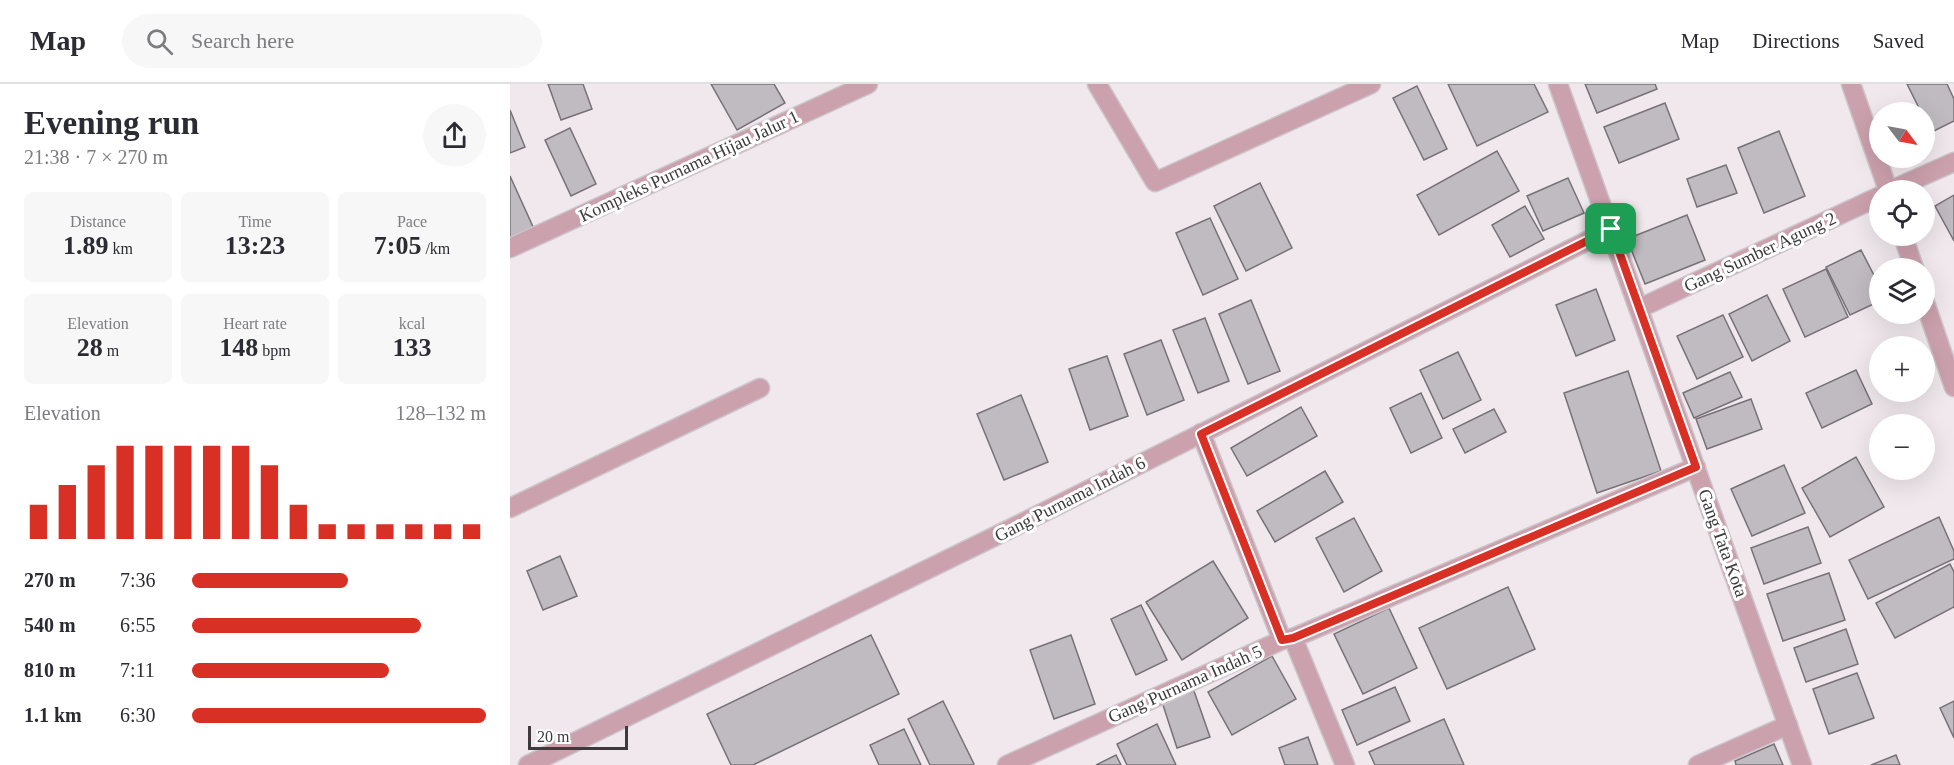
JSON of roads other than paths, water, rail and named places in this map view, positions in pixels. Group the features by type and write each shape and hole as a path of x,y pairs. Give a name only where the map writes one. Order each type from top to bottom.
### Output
{"street":[{"name":"Kompleks Purnama Hijau Jalur 1","path":"510,248 868,84"},
{"path":"1097,84 1155,182 1371,84"},
{"name":"Gang Tata Kota","path":"1558,84 1802,765"},
{"path":"1851,84 1885,180"},
{"path":"1912,180 1954,162"},
{"name":"Gang Sumber Agung 2","path":"1640,308 1869,201"},
{"name":"Gang Purnama Indah 6","path":"528,765 1201,434 1611,229"},
{"path":"1932,324 1954,387"},
{"path":"510,508 760,388"},
{"path":"1201,434 1287,639 1345,765"},
{"name":"Gang Purnama Indah 5","path":"1007,765 1287,639 1696,467"},
{"path":"1698,765 1788,725"}]}
